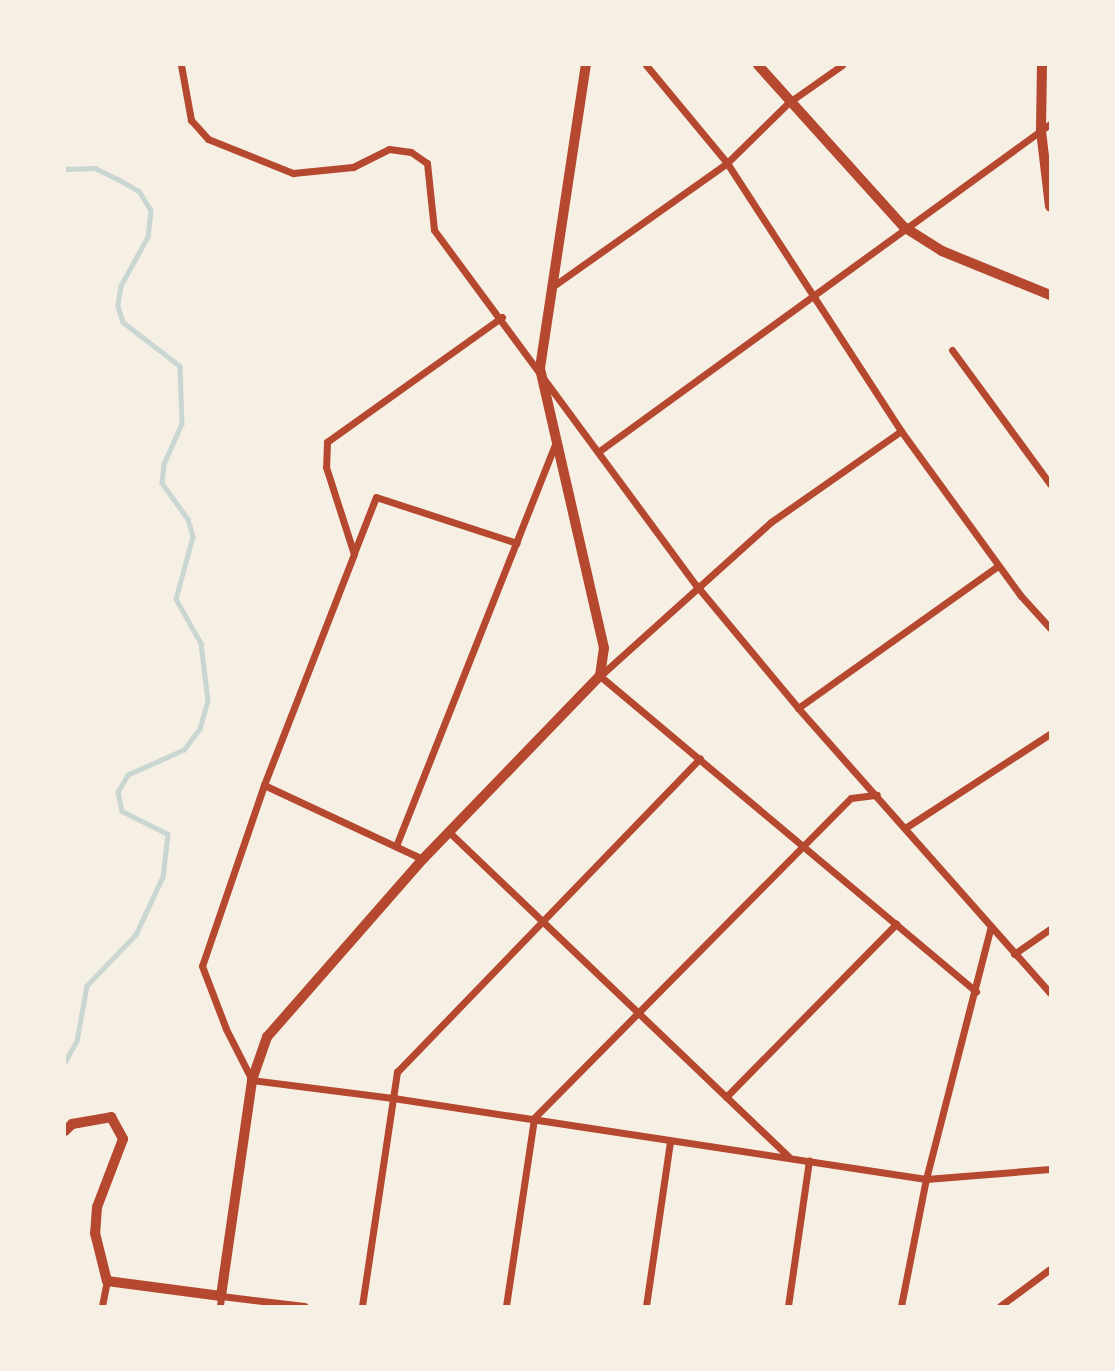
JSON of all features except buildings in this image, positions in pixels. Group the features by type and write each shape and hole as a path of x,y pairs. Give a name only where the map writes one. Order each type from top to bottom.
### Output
{"street":[{"path":"181,65 191,120 208,139 293,173 353,167 389,149 411,152 427,163 434,230 540,368 696,585 798,708 1050,993"},
{"path":"586,65 540,368 555,445 604,648 600,676"},
{"path":"646,65 727,163 813,299 901,430 998,566 1050,628"},
{"path":"758,65 788,103 904,227 942,251 1050,295"},
{"path":"550,289 727,163 788,103 842,65"},
{"path":"1042,65 1050,206"},
{"path":"598,452 813,299 904,227 1045,127"},
{"path":"354,554 326,467 327,442 502,317"},
{"path":"953,350 1050,484"},
{"path":"220,1301 252,1080 267,1037 423,859 600,676 696,585 771,522 901,430"},
{"path":"396,846 555,445"},
{"path":"252,1080 226,1029 202,965 264,785 376,497 517,543"},
{"path":"798,708 998,566"},
{"path":"600,676 976,992"},
{"path":"905,828 1050,734"},
{"path":"362,1306 397,1072 700,758"},
{"path":"264,785 423,859"},
{"path":"506,1306 534,1118 851,798 877,795"},
{"path":"449,832 790,1157"},
{"path":"726,1097 896,924"},
{"path":"901,1306 926,1179 991,926"},
{"path":"1014,954 1050,929"},
{"path":"252,1080 534,1118 926,1179 1050,1169"},
{"path":"65,1130 101,1116 119,1125 123,1139 97,1208 95,1233 107,1281 102,1306"},
{"path":"646,1306 670,1141"},
{"path":"788,1306 809,1161"},
{"path":"1000,1306 1050,1269"},
{"path":"107,1281 220,1301 304,1306"}],"waterway":[{"path":"65,169 95,168 139,191 151,210 148,237 121,286 118,306 123,322 180,366 182,424 164,464 162,483 188,519 193,537 176,599 201,643 208,701 200,729 184,750 128,775 118,792 122,811 168,834 163,877 136,935 87,986 77,1041 65,1063"}]}
